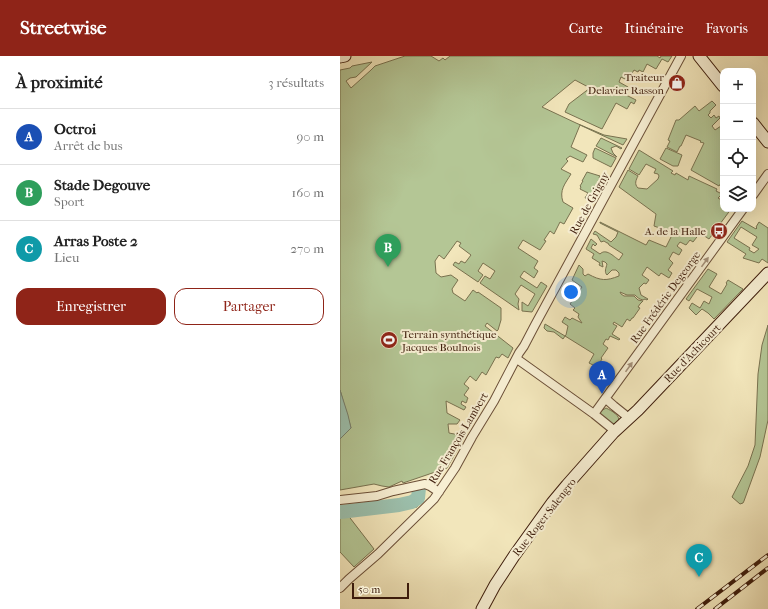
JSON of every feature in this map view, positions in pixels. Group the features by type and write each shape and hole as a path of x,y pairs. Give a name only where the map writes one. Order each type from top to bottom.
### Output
{"street":[{"path":"340,57 345,56"},
{"name":"Rue de Grigny","path":"516,359 681,56"},
{"path":"699,56 720,82"},
{"path":"756,127 768,142"},
{"path":"756,191 768,174"},
{"name":"Rue Frédéric Degeorge","path":"594,414 741,212"},
{"name":"Rue d'Achicourt","path":"615,431 638,410 768,273"},
{"path":"516,359 594,414 615,431"},
{"name":"Rue François Lambert","path":"340,588 378,554 434,499 455,468 494,401 516,359"},
{"path":"606,399 629,418"},
{"name":"Rue Roger Salengro","path":"482,609 495,585 514,556 552,503 615,431"},
{"path":"340,500 377,496 393,490 425,484 439,492"}],"shaded area":[{"path":"405,56 431,56 439,61 443,58 445,60 450,56 657,56 660,58 661,56 672,56 668,62 662,59 656,69 647,64 643,72 634,70 629,81 621,77 619,82 628,87 626,95 636,100 634,104 631,102 627,109 616,103 602,129 565,112 569,104 590,88 575,80 542,107 604,135 627,139 623,145 580,125 571,147 587,155 583,162 570,156 566,159 568,161 561,169 571,174 563,187 562,198 563,202 573,208 564,224 560,222 554,234 550,231 540,250 523,240 518,248 538,261 534,268 538,271 534,278 524,271 520,277 537,288 541,282 547,286 532,312 522,311 522,302 528,306 535,294 521,285 515,294 519,299 519,310 480,283 485,276 490,279 495,271 483,263 478,271 483,275 478,282 453,265 455,262 459,264 461,261 465,263 471,255 459,246 461,243 457,241 444,259 439,255 435,261 436,273 441,277 451,275 458,280 452,289 453,293 465,301 473,290 501,308 501,320 498,330 497,331 487,323 485,326 513,348 508,358 502,354 499,358 496,357 486,375 482,372 476,381 470,376 464,384 469,388 464,395 468,398 466,403 462,401 461,404 466,407 464,410 446,401 447,413 460,420 457,424 448,424 449,433 465,436 447,468 403,483 402,481 389,487 374,484 340,490 340,439 351,428 340,390 340,70 372,62 356,77 350,78 346,81 351,88 375,66"},
{"path":"712,101 716,105 708,115 711,118 714,115 716,118 719,116 720,118 712,126 715,130 720,127 719,186 691,170 704,143 686,135 677,152 667,147 670,141 668,140 676,120 679,120 695,106 699,111"},
{"path":"601,138 622,148 621,149 616,146 611,148 617,157 596,146"},
{"path":"595,148 616,158 611,167 593,158"},
{"path":"666,148 682,155 678,166 673,166 660,159"},
{"path":"639,150 673,171 671,173 675,175 676,173 688,180 689,176 717,189 716,191 720,193 718,198 720,199 720,212 729,212 709,239 700,233 693,242 690,240 686,245 680,242 677,246 682,250 679,255 673,252 669,259 673,263 668,270 672,273 669,278 661,273 659,276 647,267 642,275 649,280 646,284 644,283 639,288 641,295 648,299 647,300 640,299 635,295 627,295 620,292 624,296 634,296 638,300 643,301 638,307 640,308 633,318 630,321 627,319 622,327 614,322 613,324 617,326 612,334 620,339 619,340 610,336 608,340 606,339 603,344 608,348 597,367 589,363 594,354 565,336 568,326 562,322 565,317 570,320 572,318 582,323 578,317 579,314 573,310 575,308 570,304 582,287 572,280 579,265 583,269 583,274 585,276 588,274 604,280 619,276 619,273 616,270 612,270 607,275 605,271 607,264 602,261 603,267 599,265 600,263 592,258 594,254 586,249 591,239 597,244 595,246 593,244 591,248 600,254 602,252 607,252 619,260 623,254 608,243 604,241 601,242 597,235 593,234 595,231 611,242 616,237 618,232 600,222 646,245 649,240 666,247 673,233 654,226 656,214 619,187 628,170 638,176 636,184 638,188 647,189 658,179 658,174 654,173 656,169 646,164 639,175 629,169"},
{"path":"587,172 600,176 599,178 604,181 593,200 585,198 588,193 580,189"},
{"path":"742,221 756,229 759,222 768,228 768,263 762,259 759,263 743,258 746,254 727,242","holes":["741,227 757,237 752,245 759,249 754,253 749,250 750,248 734,238"]},
{"path":"708,269 717,274 709,287 721,294 728,280 743,289 714,319 702,309 696,315 689,308 692,303 700,308 704,301 709,304 712,297 697,289 689,301 686,299"},
{"path":"545,324 565,336 563,339 554,332 547,331 544,328"},
{"path":"768,325 768,420 760,457 744,501 740,504 732,497 748,466 755,445 758,374 762,345"},
{"path":"340,390 351,428 340,439"},
{"path":"606,408 617,415 619,422 616,424 611,423 600,414 601,411"},
{"path":"422,486 422,497 417,507 347,514 374,549 354,567 340,552 340,508 410,498 414,494 414,487"}],"waterway":[{"path":"340,512 412,502 418,498 419,488"}],"railway":[{"path":"697,609 768,555"},
{"path":"715,609 768,568"}],"place":[{"name":"Traiteur Delavier Rasson","path":"677,83"},
{"name":"A. de la Halle","path":"719,231"},
{"name":"Stade Degouve","path":"388,267"},
{"name":"Terrain synthétique Jacques Boulnois","path":"389,340"},
{"name":"Octroi","path":"602,394"},
{"name":"Arras Poste 2","path":"699,577"}]}
